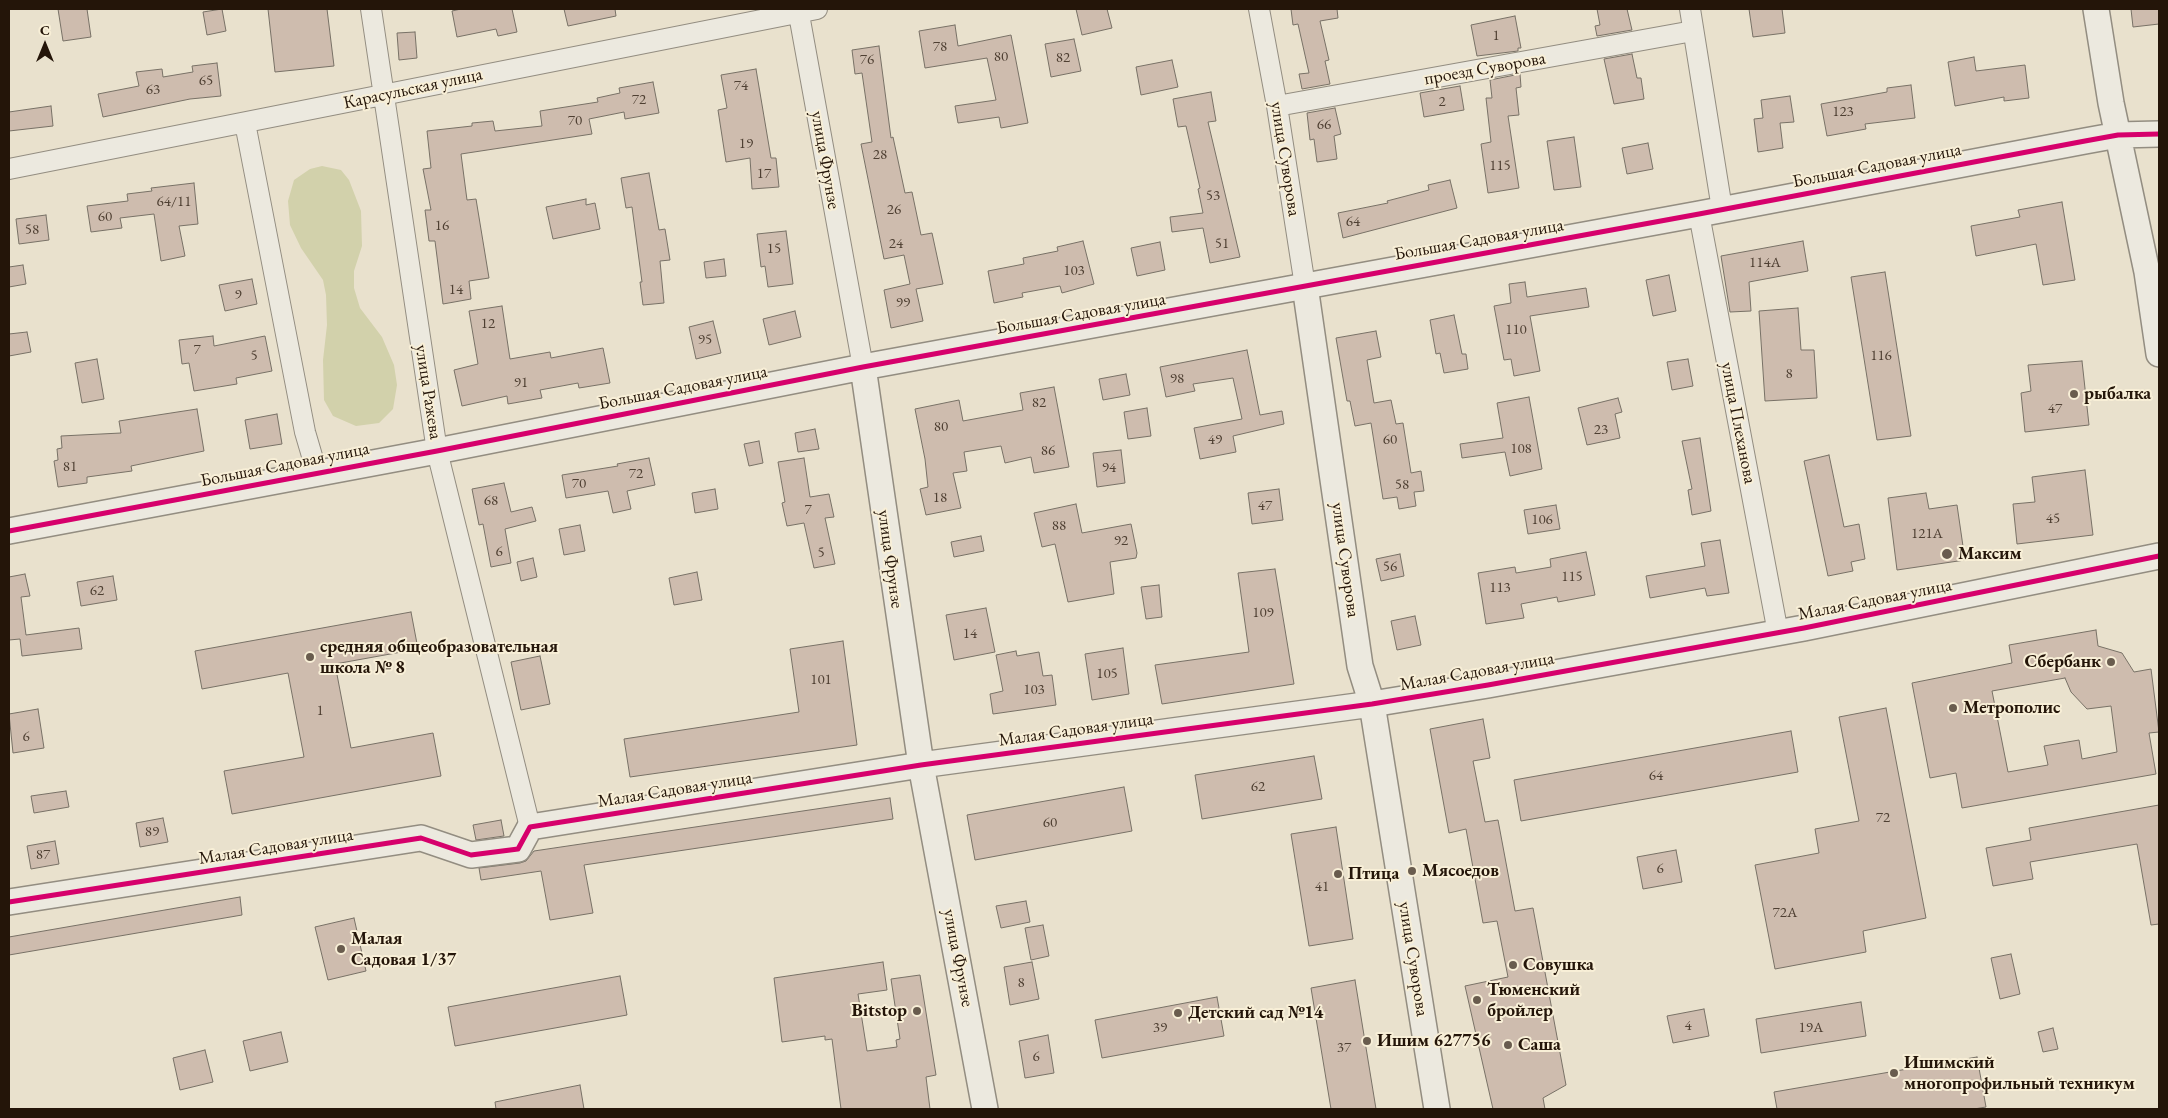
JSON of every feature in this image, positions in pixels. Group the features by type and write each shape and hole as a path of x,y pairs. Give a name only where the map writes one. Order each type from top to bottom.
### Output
{"street":[{"name":"улица Ражева","path":"371,9 382,96 437,450 530,827"},
{"name":"улица Суворова","path":"1259,9 1278,106 1360,666 1372,704 1437,1109"},
{"name":"улица Плеханова","path":"1690,9 1694,31 1711,211 1778,633"},
{"path":"2096,9 2110,103 2140,235 2159,342"},
{"name":"Карасульская улица","path":"9,170 804,10"},
{"name":"улица Фрунзе","path":"804,10 863,367 921,765 985,1109"},
{"name":"проезд Суворова","path":"1278,106 1694,31"},
{"path":"245,124 305,432 317,473"},
{"name":"Большая Садовая улица","path":"9,531 863,367 2118,134 2159,134"},
{"name":"Малая Садовая улица","path":"9,902 421,838 471,855 518,850 530,827 921,765 1372,704 1778,633 2159,556"}],"green space":[{"path":"322,166 341,170 349,180 361,211 362,246 354,271 354,288 360,308 382,337 394,365 397,385 393,409 379,423 356,426 333,416 324,400 323,360 327,325 326,295 323,280 301,248 290,225 288,201 294,180 310,169"}],"building":[{"path":"58,9 87,9 91,37 63,41"},
{"path":"222,9 226,31 207,35 203,12"},
{"path":"268,9 327,9 334,66 275,72"},
{"path":"461,9 512,9 517,32 498,36 496,29 457,37 452,11"},
{"path":"564,9 615,9 616,16 568,26"},
{"path":"1076,9 1107,9 1112,28 1082,35"},
{"path":"1291,9 1337,9 1338,18 1320,21 1329,60 1325,61 1330,84 1302,89 1299,74 1309,73 1298,24 1293,25"},
{"path":"1597,9 1627,9 1632,30 1597,36 1595,26 1600,25"},
{"path":"1749,9 1782,9 1785,33 1753,37"},
{"path":"2131,9 2159,9 2159,24 2133,27"},
{"path":"1515,16 1521,48 1518,48 1518,51 1477,56 1471,25"},
{"path":"955,25 958,46 1011,35 1028,123 1001,128 999,117 958,123 955,106 996,100 987,58 925,68 919,31"},
{"path":"415,32 417,58 399,60 397,33"},
{"path":"1074,39 1081,71 1051,77 1045,44"},
{"path":"879,46 891,138 893,137 905,193 912,192 921,235 932,233 943,284 916,289 923,321 891,328 884,290 910,284 904,255 884,259 861,144 872,142 862,73 855,74 852,50"},
{"path":"1632,54 1637,78 1641,78 1644,99 1614,104 1604,59"},
{"path":"1974,57 1976,71 2025,65 2029,98 2004,101 2004,97 1955,106 1948,62"},
{"path":"1172,60 1178,87 1141,95 1136,67"},
{"path":"217,63 221,96 190,99 103,117 98,94 139,86 136,72 162,69 163,77 193,72 192,66"},
{"path":"756,69 771,158 776,158 779,187 752,189 750,158 726,162 718,110 727,108 721,75"},
{"path":"1520,74 1521,87 1516,88 1519,115 1508,116 1519,188 1488,193 1481,144 1491,142 1486,98 1492,98 1490,80"},
{"path":"653,82 659,113 625,119 624,112 589,119 592,134 461,154 467,200 476,199 489,278 469,281 471,299 443,304 435,241 429,241 425,210 431,210 423,169 431,168 427,131 472,126 472,123 493,121 495,131 542,126 540,111 598,102 597,98 620,93 619,88"},
{"path":"1911,85 1915,118 1865,124 1866,129 1827,136 1821,104 1887,92 1887,88"},
{"path":"1460,86 1464,110 1424,117 1420,93"},
{"path":"1211,92 1216,121 1208,122 1240,257 1210,263 1203,228 1172,232 1170,217 1203,213 1198,189 1200,188 1186,126 1178,127 1173,99"},
{"path":"1790,96 1794,122 1780,123 1783,148 1758,152 1754,119 1763,118 1761,100"},
{"path":"51,106 53,126 9,131 9,112"},
{"path":"1335,108 1341,134 1334,136 1337,159 1317,162 1314,139 1310,140 1307,113"},
{"path":"1574,137 1581,187 1554,190 1547,141"},
{"path":"1648,143 1653,169 1627,174 1622,148"},
{"path":"649,173 659,230 665,229 670,260 660,261 664,303 643,305 640,282 642,282 632,207 626,208 621,178"},
{"path":"1450,180 1457,208 1343,238 1338,213 1388,203 1387,201 1429,190 1428,185"},
{"path":"194,183 198,224 179,226 185,256 161,261 154,214 120,218 122,228 91,232 87,206 128,201 127,194 152,191 151,188"},
{"path":"586,199 586,205 595,203 600,229 553,239 546,207"},
{"path":"2062,202 2075,280 2043,285 2036,244 1976,256 1971,226 2020,217 2018,210"},
{"path":"46,215 49,240 19,244 16,219"},
{"path":"786,231 793,284 768,287 765,266 761,267 757,234"},
{"path":"1083,241 1094,284 1062,293 1060,286 1022,293 1023,297 994,303 988,271 1024,264 1023,258 1058,251 1057,247"},
{"path":"1803,241 1808,271 1749,282 1751,311 1730,312 1721,256"},
{"path":"1160,242 1165,270 1137,276 1131,248"},
{"path":"724,259 726,276 706,278 704,262"},
{"path":"23,265 26,284 9,287 9,267"},
{"path":"1885,272 1911,436 1877,440 1851,277"},
{"path":"1669,275 1676,311 1653,316 1646,280"},
{"path":"252,279 257,304 225,311 219,285"},
{"path":"1525,282 1527,297 1586,288 1589,307 1530,316 1540,371 1514,376 1511,359 1504,360 1494,306 1511,303 1509,284"},
{"path":"502,306 510,359 550,352 551,358 603,348 610,383 579,388 578,383 540,390 542,398 508,404 507,396 462,406 454,370 478,364 469,311"},
{"path":"1798,308 1801,350 1814,350 1817,398 1765,401 1759,311"},
{"path":"795,311 801,337 769,345 763,319"},
{"path":"1454,315 1462,354 1466,354 1468,369 1444,373 1440,353 1436,354 1430,320"},
{"path":"713,321 721,353 696,359 689,327"},
{"path":"1376,331 1381,357 1367,360 1374,403 1391,400 1396,424 1403,423 1411,473 1421,471 1424,491 1414,492 1416,506 1399,509 1397,497 1383,499 1371,423 1355,426 1350,401 1347,401 1336,338"},
{"path":"27,332 31,352 9,356 9,334"},
{"path":"213,336 214,346 265,336 272,371 236,378 237,384 194,391 189,363 182,364 179,340"},
{"path":"1247,350 1260,415 1282,411 1284,424 1233,436 1236,452 1200,459 1194,428 1242,419 1233,378 1193,384 1195,391 1166,397 1160,367"},
{"path":"97,359 104,399 82,403 75,363"},
{"path":"1688,359 1693,386 1672,390 1667,362"},
{"path":"2082,361 2089,425 2025,432 2021,393 2031,391 2028,365"},
{"path":"1126,374 1130,395 1103,400 1099,379"},
{"path":"1054,387 1069,467 1034,473 1031,457 1005,463 1001,446 964,452 967,471 953,473 961,508 926,515 920,489 928,487 925,459 915,409 959,400 963,421 1023,410 1020,393"},
{"path":"1529,397 1542,469 1510,476 1505,452 1462,458 1460,444 1503,438 1497,403"},
{"path":"1618,398 1622,412 1615,414 1620,438 1587,445 1578,408"},
{"path":"1147,408 1151,436 1128,439 1124,412"},
{"path":"197,409 204,451 131,466 132,471 87,477 87,483 58,487 54,461 58,460 57,449 62,448 61,436 121,433 119,421"},
{"path":"277,414 282,444 250,449 245,420"},
{"path":"815,429 819,449 798,452 795,433"},
{"path":"1700,438 1711,511 1692,515 1688,490 1692,489 1682,441"},
{"path":"759,441 763,463 749,466 744,444"},
{"path":"1121,450 1125,483 1097,487 1093,453"},
{"path":"1829,455 1844,527 1859,524 1865,559 1851,562 1853,571 1828,576 1804,461"},
{"path":"649,458 655,485 627,491 631,509 613,513 608,491 566,498 562,475 618,466 617,464"},
{"path":"804,458 810,497 829,494 834,517 825,518 835,564 814,568 804,523 787,526 782,503 785,502 778,462"},
{"path":"2085,470 2093,535 2017,544 2013,504 2035,502 2032,477"},
{"path":"504,483 511,512 532,507 536,521 505,529 511,563 491,567 483,524 479,525 472,489"},
{"path":"715,489 718,509 695,513 692,493"},
{"path":"1279,489 1283,520 1252,524 1248,493"},
{"path":"1926,493 1929,509 1957,505 1965,560 1897,570 1888,498"},
{"path":"1076,504 1082,533 1131,524 1137,553 1136,558 1110,562 1114,594 1068,602 1055,544 1042,547 1034,513"},
{"path":"1556,505 1560,529 1528,534 1524,510"},
{"path":"580,525 585,551 564,555 559,529"},
{"path":"981,536 984,551 954,557 951,542"},
{"path":"1720,540 1729,593 1707,596 1705,588 1650,598 1646,576 1705,566 1701,543"},
{"path":"1586,552 1595,595 1558,602 1557,597 1521,604 1524,618 1486,624 1478,573 1515,567 1516,573 1551,567 1550,559"},
{"path":"1400,554 1404,576 1381,581 1376,559"},
{"path":"533,558 537,577 521,581 517,562"},
{"path":"1275,569 1294,684 1162,704 1155,665 1249,652 1238,573"},
{"path":"697,572 702,600 674,605 669,578"},
{"path":"25,574 30,596 21,597 26,635 79,628 82,649 22,656 20,639 9,640 9,577"},
{"path":"113,576 117,600 81,606 77,582"},
{"path":"1159,585 1162,617 1146,619 1141,587"},
{"path":"986,608 995,652 954,660 946,615"},
{"path":"411,612 418,649 335,664 351,748 433,733 441,776 232,814 224,771 304,757 288,673 202,689 195,651"},
{"path":"1415,616 1421,645 1397,650 1391,621"},
{"path":"2096,630 2098,646 2122,653 2134,672 2151,669 2159,732 2149,733 2156,774 1962,808 1956,773 1930,778 1912,683 2012,663 2009,645","holes":["2065,678 2071,692 2087,709 2111,706 2117,752 2082,759 2079,740 2044,746 2048,765 2008,772 1992,691"]},
{"path":"843,641 857,745 630,777 624,739 799,712 790,649"},
{"path":"1123,648 1129,694 1092,700 1085,654"},
{"path":"1016,651 1017,656 1039,652 1043,676 1052,675 1056,705 993,714 990,694 1003,691 996,655"},
{"path":"540,656 550,704 521,710 511,662"},
{"path":"1886,708 1926,918 1863,931 1866,952 1775,969 1755,865 1819,853 1815,829 1859,821 1839,717"},
{"path":"38,709 44,748 13,753 9,714"},
{"path":"1483,719 1490,758 1473,761 1485,822 1498,820 1515,911 1533,908 1566,1085 1543,1098 1545,1109 1493,1109 1465,986 1508,977 1497,921 1483,923 1466,829 1449,833 1430,729"},
{"path":"1791,731 1798,772 1521,821 1514,780"},
{"path":"1314,756 1322,799 1202,819 1195,775"},
{"path":"1124,787 1132,831 975,860 967,815"},
{"path":"66,791 69,807 34,813 31,796"},
{"path":"890,798 893,819 584,865 593,913 550,920 541,871 481,880 479,868 520,863 526,861 534,851"},
{"path":"2159,805 2159,924 2151,925 2137,844 2030,862 2033,879 1993,886 1986,848 2031,840 2029,828"},
{"path":"163,818 168,842 140,847 136,823"},
{"path":"501,820 504,836 476,840 473,825"},
{"path":"1336,827 1353,939 1309,946 1291,834"},
{"path":"55,841 59,864 31,869 27,846"},
{"path":"1676,850 1682,882 1643,889 1637,857"},
{"path":"240,897 242,915 9,955 9,937"},
{"path":"1026,901 1030,922 1001,928 996,906"},
{"name":"Малая Садовая 1/37","path":"354,918 366,971 328,980 315,927"},
{"path":"1043,925 1049,956 1031,960 1025,928"},
{"path":"2011,954 2020,994 2000,999 1991,958"},
{"path":"883,962 887,990 858,994 867,1051 897,1047 896,1040 900,1039 891,979 920,975 936,1075 926,1077 930,1109 841,1109 832,1039 825,1040 825,1036 782,1042 774,978"},
{"path":"1032,962 1039,999 1010,1005 1004,967"},
{"path":"620,976 627,1015 455,1046 448,1007"},
{"path":"1355,980 1376,1109 1331,1109 1311,988"},
{"path":"1217,997 1224,1036 1102,1058 1095,1020"},
{"path":"1861,1002 1866,1036 1761,1053 1756,1019"},
{"path":"1704,1009 1709,1036 1673,1043 1667,1016"},
{"path":"2053,1028 2058,1049 2043,1052 2038,1032"},
{"path":"281,1032 288,1062 250,1071 243,1041"},
{"path":"1048,1035 1054,1073 1025,1078 1019,1041"},
{"path":"205,1050 213,1082 180,1090 173,1058"},
{"path":"1977,1057 1986,1107 1974,1109 1777,1109 1774,1092"},
{"path":"580,1085 584,1109 496,1109 495,1102"}],"cycle path":[{"path":"9,531 437,451 863,367 1699,214 2085,141 2118,135 2159,134"},
{"path":"9,902 421,838 471,855 518,849 530,827 921,765 1372,704 1488,685 1804,628 2159,556"}],"place":[{"name":"рыбалка","path":"2074,394"},
{"name":"Максим","path":"1947,554"},
{"name":"средняя общеобразовательная школа № 8","path":"310,657"},
{"name":"Сбербанк","path":"2111,662"},
{"name":"Метрополис","path":"1953,708"},
{"name":"Мясоедов","path":"1412,871"},
{"name":"Птица","path":"1338,874"},
{"name":"Малая Садовая 1/37","path":"341,949"},
{"name":"Совушка","path":"1513,965"},
{"name":"Тюменский бройлер","path":"1477,1000"},
{"name":"Bitstop","path":"917,1011"},
{"name":"Детский сад №14","path":"1178,1013"},
{"name":"Ишим 627756","path":"1367,1041"},
{"name":"Саша","path":"1508,1045"},
{"name":"Ишимский многопрофильный техникум","path":"1894,1073"}]}
